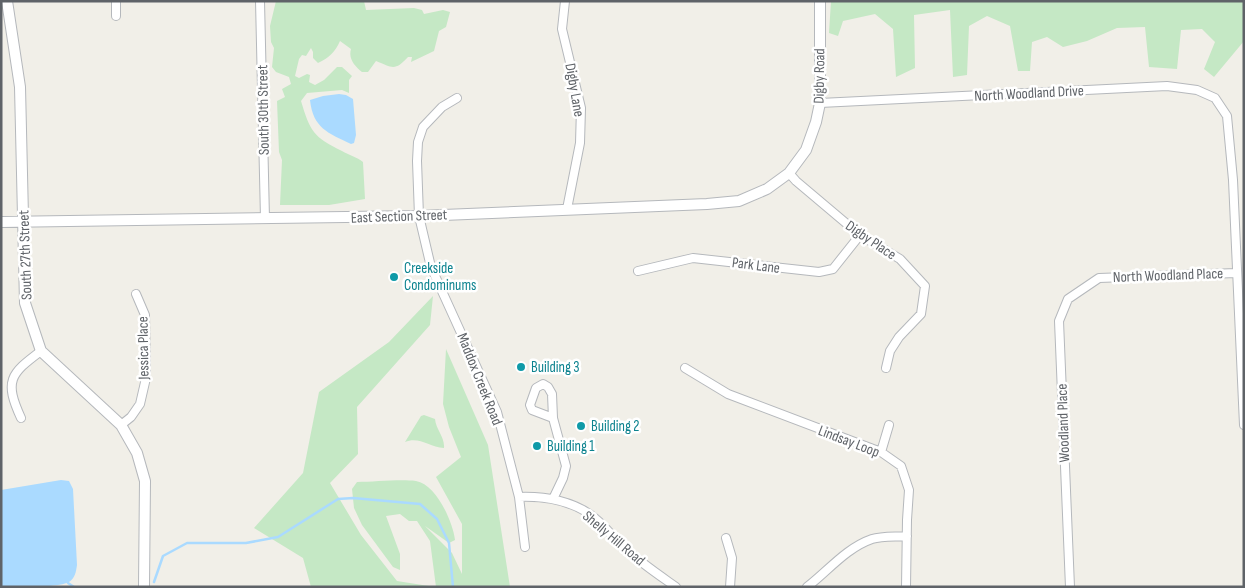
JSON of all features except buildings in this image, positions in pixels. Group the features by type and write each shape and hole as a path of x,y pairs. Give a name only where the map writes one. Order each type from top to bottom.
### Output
{"street":[{"name":"South 27th Street","path":"7,1 20,87 25,303 41,351 121,426 137,453 145,481 144,587"},
{"path":"116,1 116,16"},
{"name":"South 30th Street","path":"260,1 265,219"},
{"name":"Digby Lane","path":"565,1 562,29 581,108 580,143 567,209"},
{"name":"Digby Road","path":"789,173 809,143 820,103 820,1"},
{"name":"North Woodland Drive","path":"820,103 1167,86 1197,90 1215,98 1227,116 1233,180 1236,273"},
{"name":"Maddox Creek Road","path":"457,98 442,107 423,127 418,142 419,216 431,267 497,412 519,497 525,547"},
{"name":"East Section Street","path":"1,222 419,216 707,204 739,201 767,189 789,173"},
{"name":"Digby Place","path":"789,173 860,235 900,259 925,286 921,314 899,337 890,350 886,368"},
{"name":"Park Lane","path":"638,271 693,258 819,272 833,269 860,235"},
{"path":"1236,273 1244,425"},
{"name":"North Woodland Place","path":"1099,278 1236,273"},
{"name":"Woodland Place","path":"1070,587 1059,321 1068,299 1099,278"},
{"name":"Jessica Place","path":"121,426 131,417 140,404 146,378 145,315 136,294"},
{"path":"20,418 12,398 13,380 19,368 41,351"},
{"name":"Lindsay Loop","path":"685,368 728,394 881,452 901,466 909,490 906,587"},
{"path":"553,418 566,466 563,478 553,499"},
{"path":"881,452 889,425"},
{"name":"Shelly Hill Road","path":"519,497 532,496 553,499 572,505 595,518 626,549 676,587"},
{"path":"806,587 825,573 845,553 872,539 907,536"},
{"path":"726,538 732,558 730,587"}],"green space":[{"path":"276,1 364,1 366,10 414,8 422,10 424,14 443,10 450,12 446,27 439,31 434,51 411,62 412,57 408,57 400,65 394,67 376,61 368,72 362,72 351,59 351,49 340,41 331,54 318,63 313,58 311,48 306,56 302,55 299,59 295,76 299,78 307,74 310,75 309,82 315,85 324,80 337,67 342,67 352,76 349,80 349,93 342,90 307,93 301,101 310,126 319,137 363,162 365,199 329,205 280,205 282,160 279,152 277,101 285,97 282,89 291,84 289,77 276,72 272,67 274,48 271,42 270,26"},
{"path":"831,1 1244,1 1244,41 1214,77 1204,69 1215,42 1202,29 1181,30 1177,69 1149,67 1145,27 1117,28 1087,41 1063,47 1047,37 1032,42 1030,71 1018,71 1010,26 987,16 969,26 967,75 953,77 950,10 914,15 915,68 896,77 893,29 875,14 843,21 838,36 829,33"},
{"path":"433,296 430,325 357,407 358,454 330,483 361,535 397,581 435,587 311,587 303,558 254,528 303,473 319,392 389,342"},
{"path":"446,349 488,445 510,587 436,587 430,541 417,521 409,521 400,514 386,516 400,554 400,570 393,567 362,525 354,508 352,489 357,482 409,480 423,484 437,496 447,514 455,540 449,543 425,526 452,553 462,574 462,524 436,477 461,457 449,427 443,404"},
{"path":"424,415 435,419 444,448 415,440 405,442 421,416"}],"water":[{"path":"339,94 353,99 356,135 354,143 351,144 323,128 314,117 312,109 310,100"},
{"path":"61,480 69,481 73,489 77,565 74,577 69,582 56,585 1,587 1,490"}],"waterway":[{"path":"154,582 163,556 187,543 246,543 278,537 338,499 353,498 420,504 437,519 449,543 453,587"},
{"path":"68,583 74,587"}],"place":[{"name":"Creekside Condominums","path":"394,277"},
{"name":"Building 3","path":"521,367"},
{"name":"Building 2","path":"581,426"},
{"name":"Building 1","path":"537,446"}]}
